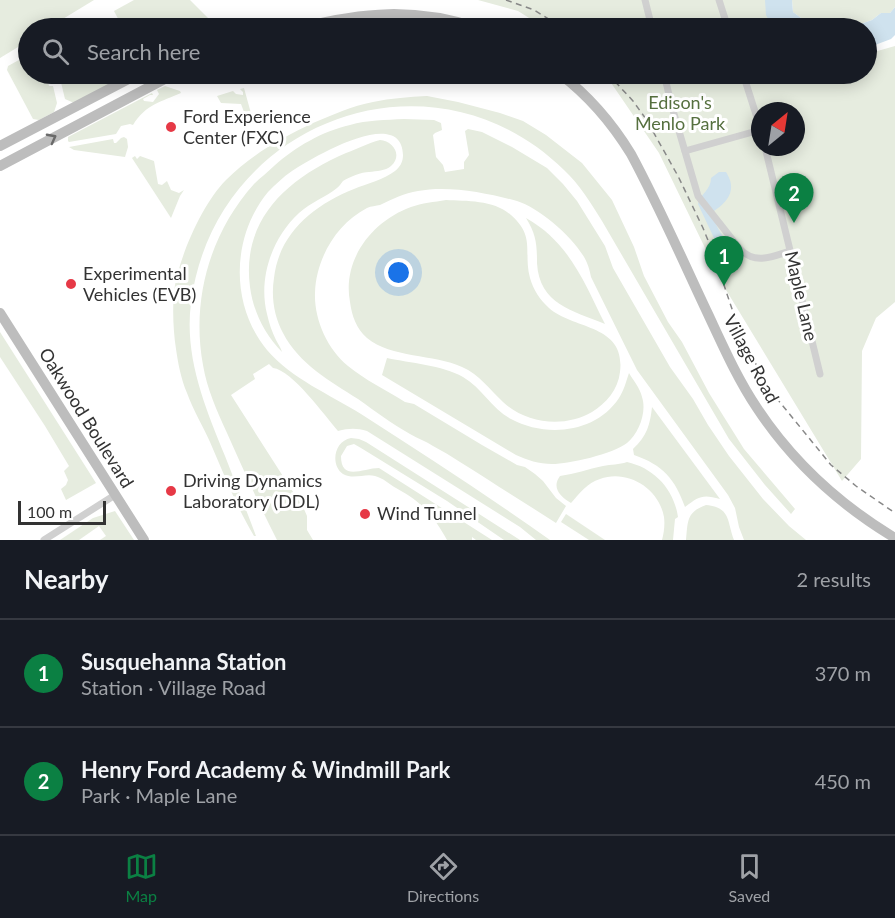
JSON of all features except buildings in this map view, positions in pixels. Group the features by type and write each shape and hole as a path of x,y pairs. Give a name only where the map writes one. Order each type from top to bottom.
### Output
{"street":[{"path":"645,0 650,18"},
{"path":"719,0 725,18"},
{"path":"347,18 384,14 431,18"},
{"path":"0,147 119,84"},
{"path":"0,166 155,84"},
{"name":"Village Road","path":"572,84 599,109 631,154 729,358 768,424 805,468 833,494 895,538"},
{"path":"667,84 698,196 742,252 749,257 762,258 790,251"},
{"path":"746,84 752,102"},
{"path":"685,151 751,131"},
{"name":"Maple Lane","path":"767,156 820,374"},
{"name":"Oakwood Boulevard","path":"0,313 144,540"},
{"path":"44,540 115,495"}],"green space":[{"path":"0,0 94,0 64,18 18,18 18,47 0,58"},
{"path":"134,0 190,0 208,18 118,18 114,11"},
{"path":"478,0 773,0 781,18 529,18 518,11"},
{"path":"792,0 895,0 895,7 890,13 881,13 875,18 801,18 793,12"},
{"name":"Edison's Menlo Park","path":"895,46 895,302 876,318 862,351 861,459 842,481 723,285 659,153 612,84 877,84 877,51"},
{"path":"18,60 18,84 53,86 57,103 54,112 39,120 33,119 7,70 8,66"},
{"path":"61,84 112,84 74,103 65,99"},
{"path":"165,86 181,93 143,112 133,125 121,126 116,134 68,141 68,137 152,93 153,95 143,99 153,102 159,94 157,90"},
{"path":"244,88 252,117 245,126 235,123 235,116 244,112 241,104 221,103 217,96 233,91 243,95 240,89"},
{"path":"427,96 458,102 523,121 546,135 582,163 612,200 634,247 644,276 709,393 744,449 795,509 791,514 729,439 602,221 569,175 511,131 453,110 394,107 336,119 284,147 240,187 208,240 191,303 193,362 210,419 256,536 254,536 192,406 180,371 174,333 173,301 178,272 188,244 201,215 217,190 236,171 267,148 313,123 350,108 386,100"},
{"path":"404,119 434,120 441,123 442,130 433,135 436,157 443,165 445,172 464,169 464,162 469,155 465,131 468,129 482,132 512,147 547,168 563,184 577,201 605,246 613,268 670,367 729,456 763,499 806,540 744,540 735,508 728,495 637,370 591,277 588,265 576,245 547,218 517,201 468,191 430,189 408,193 367,208 346,223 330,244 319,268 315,303 323,333 334,351 348,366 405,402 414,404 535,474 566,506 556,523 454,458 397,426 306,363 283,333 275,313 273,292 277,262 291,234 312,212 325,203 386,176 398,168 403,155 399,141 388,134 372,134 354,139 317,156 282,178 268,192 247,229 242,250 241,292 246,313 267,350 288,369 409,445 550,540 536,540 520,527 367,431 346,429 338,431 298,385 269,364 253,374 255,379 231,395 304,509 307,516 307,530 313,540 277,540 220,416 205,374 200,341 200,316 202,292 208,269 215,246 239,203 254,184 282,159 300,146 330,131 356,123"},
{"path":"124,137 127,139 128,147 125,157 74,150 69,147 113,139 116,143"},
{"path":"380,140 389,143 395,149 395,162 384,170 359,174 343,181 333,191 299,213 281,234 275,246 264,287 267,314 282,352 270,338 261,322 250,287 249,263 253,241 261,221 288,188 305,175 346,153"},
{"path":"135,156 137,159 140,156 154,161 158,184 162,185 167,181 171,190 179,193 184,190 171,218 132,158"},
{"path":"446,200 471,201 497,206 511,215 524,230 530,278 543,301 559,315 596,330 607,336 615,345 620,356 617,385 606,400 592,412 558,422 534,419 512,409 468,370 451,363 388,349 367,338 360,330 352,312 349,286 351,271 363,244 372,232 397,213 415,206"},
{"path":"526,218 554,239 574,264 605,324 570,310 551,297 544,288 539,277 535,239"},
{"path":"0,332 96,483 66,500 61,489 68,480 64,471 69,466 0,357"},
{"path":"387,358 455,373 476,387 504,415 525,425 554,430 584,425 609,410 621,395 629,373 641,394 643,416 635,434 627,443 602,454 552,464 529,460 516,455 382,375"},
{"path":"652,407 720,499 701,497 685,507 677,488 667,474 653,463 634,455 633,449 647,430"},
{"path":"351,438 366,442 520,540 504,540 447,501 361,448 354,444 347,446 341,456 345,469 354,472 379,468 492,540 476,540 472,537 472,540 447,540 429,514 410,496 378,477 347,476 339,470 335,459 338,448 345,440"},
{"path":"627,462 646,469 654,475 672,497 678,517 675,519 673,540 662,540 664,517 656,497 640,483 631,479 610,477 595,481 571,503 558,492 557,480 560,476"},
{"path":"706,505 714,506 724,512 734,540 686,540 691,514"},
{"path":"115,511 134,540 100,540 106,536 99,526 79,540 60,540 93,518"},
{"path":"566,514 605,540 589,540 561,522"}],"water":[{"path":"765,0 792,0 793,12 801,18 768,18"},
{"path":"895,7 895,35 877,44 877,18 875,18 881,13 890,13"},
{"path":"719,172 726,172 731,184 727,199 714,211 718,228 728,245 729,251 726,254 721,253 698,204 711,178"}],"railway":[{"path":"506,0 534,10 547,18"},
{"path":"617,84 646,119 678,176 714,255 740,333 774,395 831,465 895,513"}],"place":[{"name":"Ford Experience Center (FXC)","path":"171,127"},
{"name":"Henry Ford Academy & Windmill Park","path":"794,223"},
{"name":"Experimental Vehicles (EVB)","path":"71,284"},
{"name":"Susquehanna Station","path":"724,286"},
{"name":"Driving Dynamics Laboratory (DDL)","path":"171,491"},
{"name":"Wind Tunnel","path":"365,514"}]}
